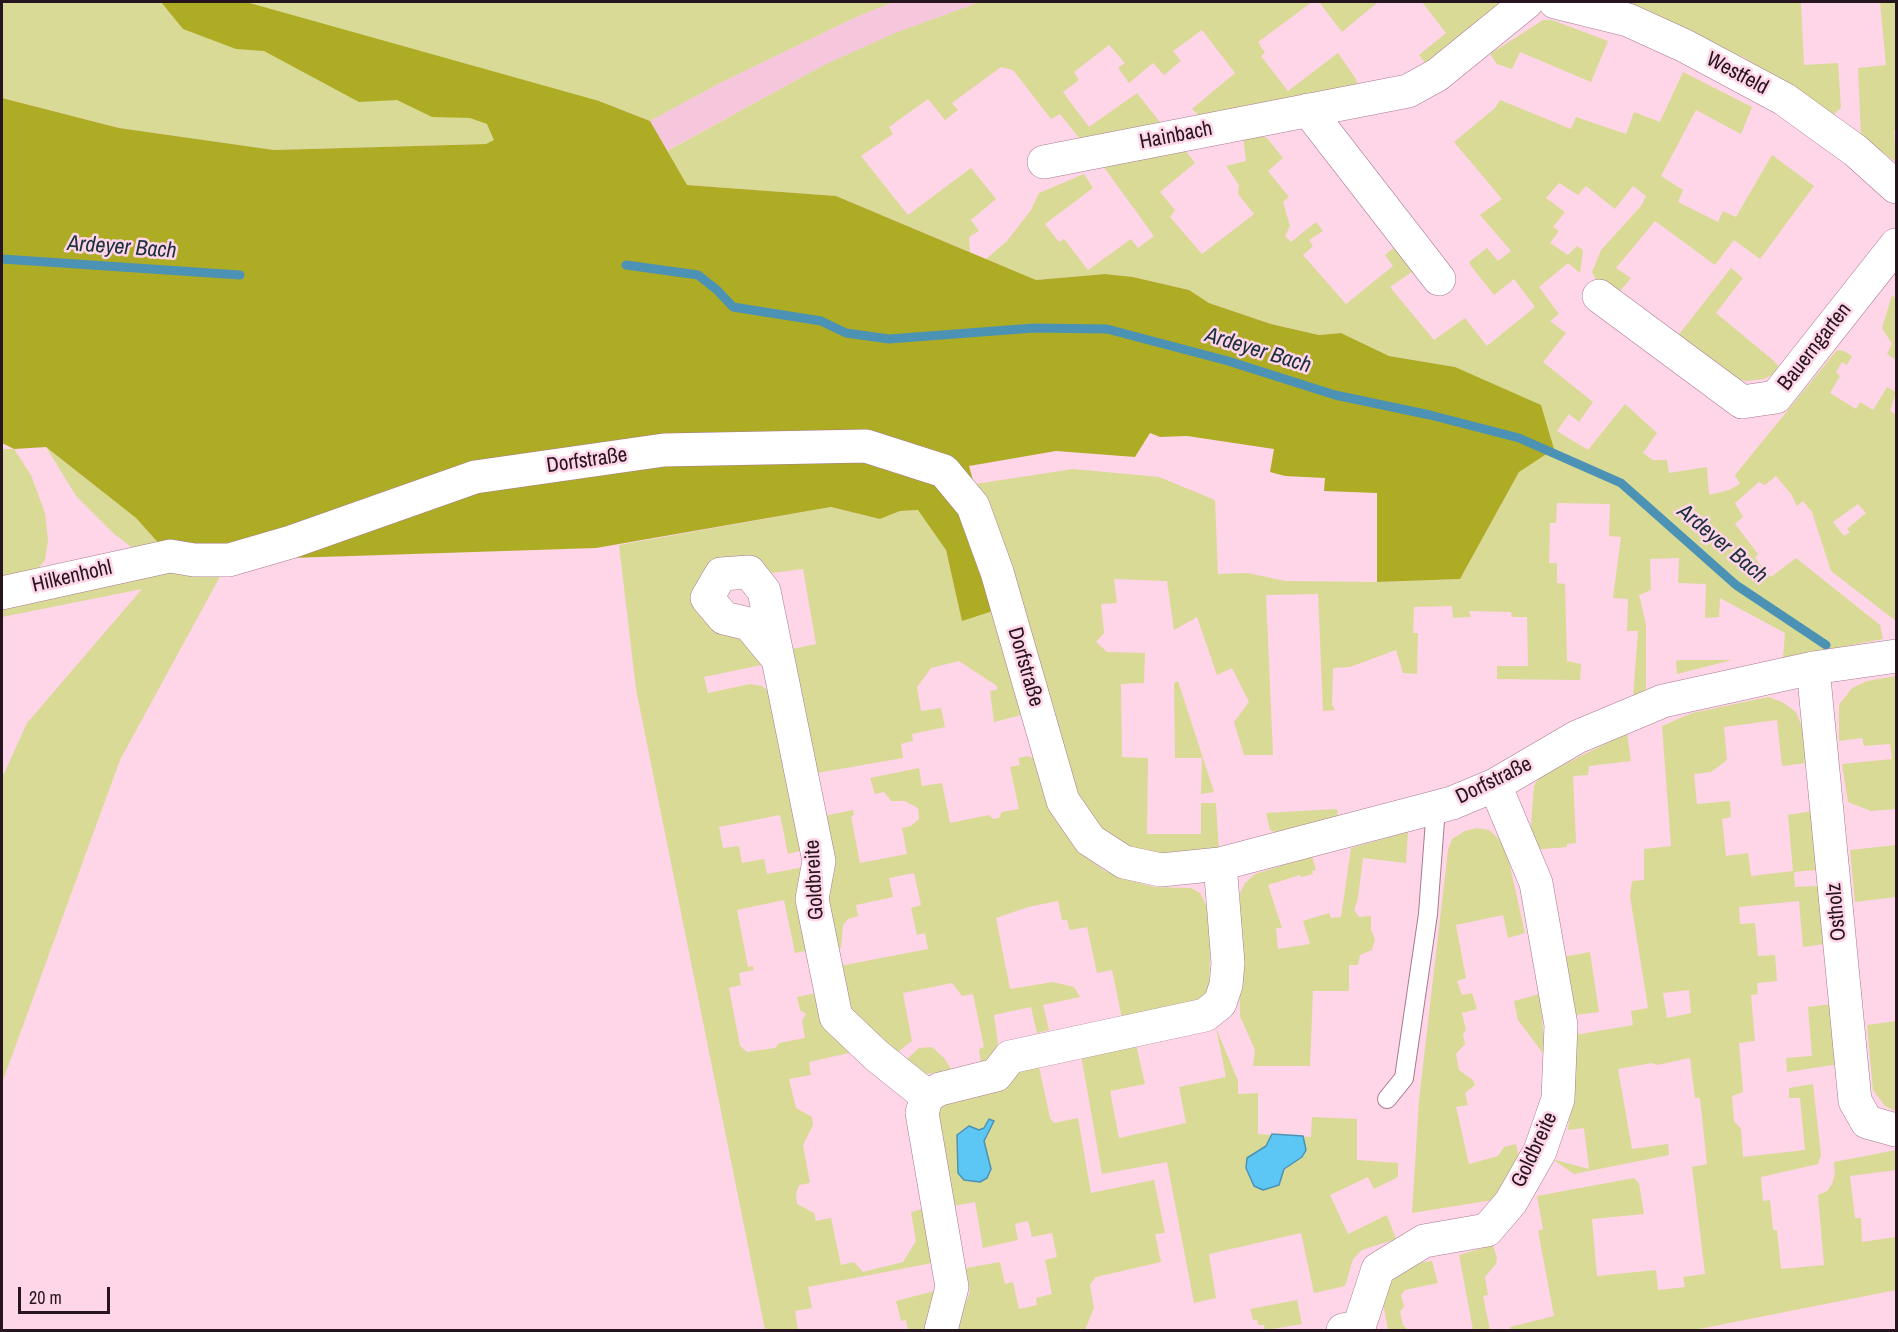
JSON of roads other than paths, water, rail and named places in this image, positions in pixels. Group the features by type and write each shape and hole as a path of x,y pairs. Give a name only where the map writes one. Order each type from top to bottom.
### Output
{"street":[{"name":"Hainbach","path":"1044,162 1408,91 1437,75 1527,2"},
{"name":"Westfeld","path":"1556,2 1628,21 1685,46 1785,99 1856,151 1896,187"},
{"path":"1308,110 1439,279"},
{"name":"Bauerngarten","path":"1599,296 1742,402 1776,397 1896,245"},
{"name":"Dorfstraße","path":"142,561 170,556 194,560 229,560 291,542 475,477 664,450 866,446 944,471 973,506 997,572 1063,801 1090,840 1124,862 1161,870 1220,864 1436,807 1495,785 1577,737 1663,701 1813,668 1896,656"},
{"name":"Hilkenhohl","path":"2,593 142,561"},
{"name":"Goldbreite","path":"778,659 819,861 812,899 836,1017 877,1056 927,1096"},
{"name":"Ostholz","path":"1813,668 1855,1101 1867,1122 1896,1130"},
{"name":"Goldbreite","path":"1355,1329 1378,1269 1424,1241 1487,1230 1511,1202 1540,1151 1558,1099 1561,1025 1536,883 1495,785"},
{"path":"941,1330 951,1287 922,1113 927,1096 940,1089 996,1075 1010,1057 1205,1015 1220,1003 1226,985 1228,963 1220,864"}],"lane":[{"path":"1387,1099 1404,1078 1428,914 1436,807"}],"water":[{"path":"989,1119 994,1121 984,1141 991,1169 987,1178 980,1182 964,1180 958,1173 957,1135 969,1126 979,1130 984,1128"},
{"path":"1272,1134 1303,1136 1306,1150 1302,1157 1284,1169 1279,1185 1263,1190 1254,1186 1246,1168 1247,1158 1266,1146"}],"waterway":[{"name":"Ardeyer Bach","path":"2,259 240,275"},
{"name":"Ardeyer Bach","path":"626,265 698,275 733,307 821,321 846,333 889,339 1034,328 1107,329 1228,361 1335,395 1430,415 1519,438 1621,483 1736,585 1826,645"}]}
